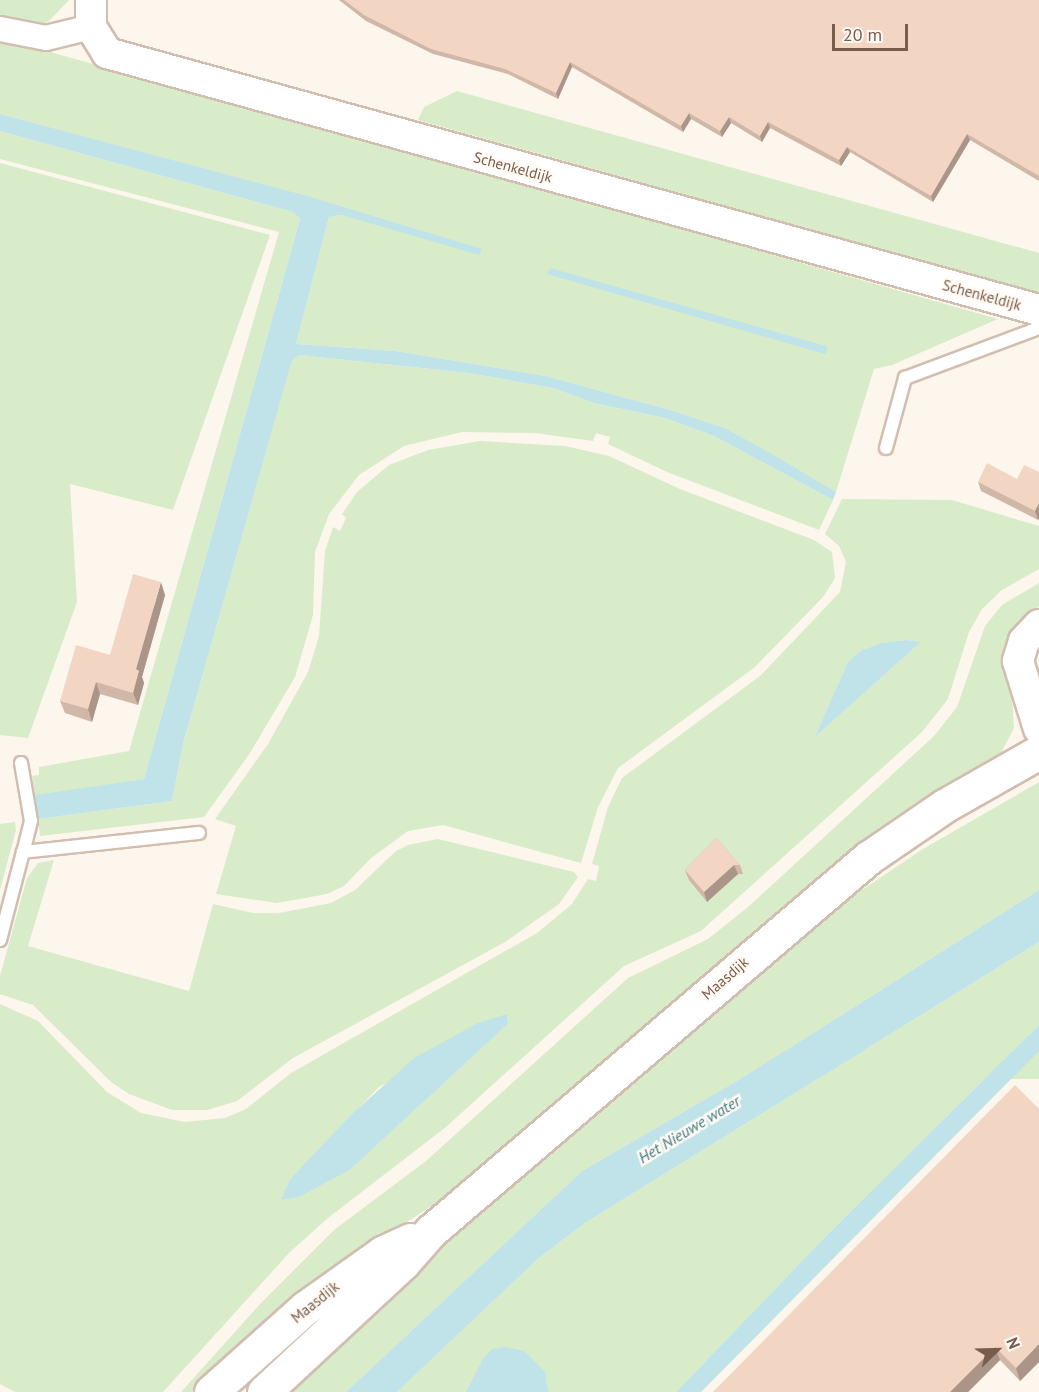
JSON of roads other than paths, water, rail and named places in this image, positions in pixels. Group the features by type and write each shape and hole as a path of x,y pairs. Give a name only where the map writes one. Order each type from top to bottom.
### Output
{"main road":[{"name":"Maasdijk","path":"264,1392 403,1263 431,1231 868,858 944,806 1039,752"},
{"name":"Maasdijk","path":"211,1392 346,1277 382,1253 431,1231"}],"street":[{"name":"Schenkeldijk","path":"0,30 46,38 91,14 107,53 1039,310"},
{"path":"1039,624 1024,641 1018,661 1039,729"}],"lane":[{"path":"886,448 905,378 1039,328"},
{"path":"0,940 31,821 21,764"},
{"path":"23,852 199,832"}],"water":[{"path":"0,114 307,196 482,249 479,255 342,215 329,217 296,344 396,351 546,376 674,411 725,428 770,453 836,492 833,500 714,436 665,418 594,403 553,388 469,373 299,355 292,360 183,744 172,801 38,819 35,795 144,779 300,219 293,212 0,131"},
{"path":"550,268 826,346 828,349 825,354 547,274"},
{"path":"906,640 921,642 814,738 848,662 860,651 881,643"},
{"name":"Het Nieuwe water","path":"1039,890 1039,942 585,1223 539,1258 397,1392 346,1392 582,1171 747,1075"},
{"path":"507,1014 508,1024 351,1169 299,1197 281,1200 290,1179 351,1115 414,1058 478,1023"},
{"path":"1039,1025 1039,1051 701,1392 676,1392 828,1234"},
{"path":"506,1347 524,1351 545,1372 548,1392 466,1392 483,1359 492,1349"}]}
